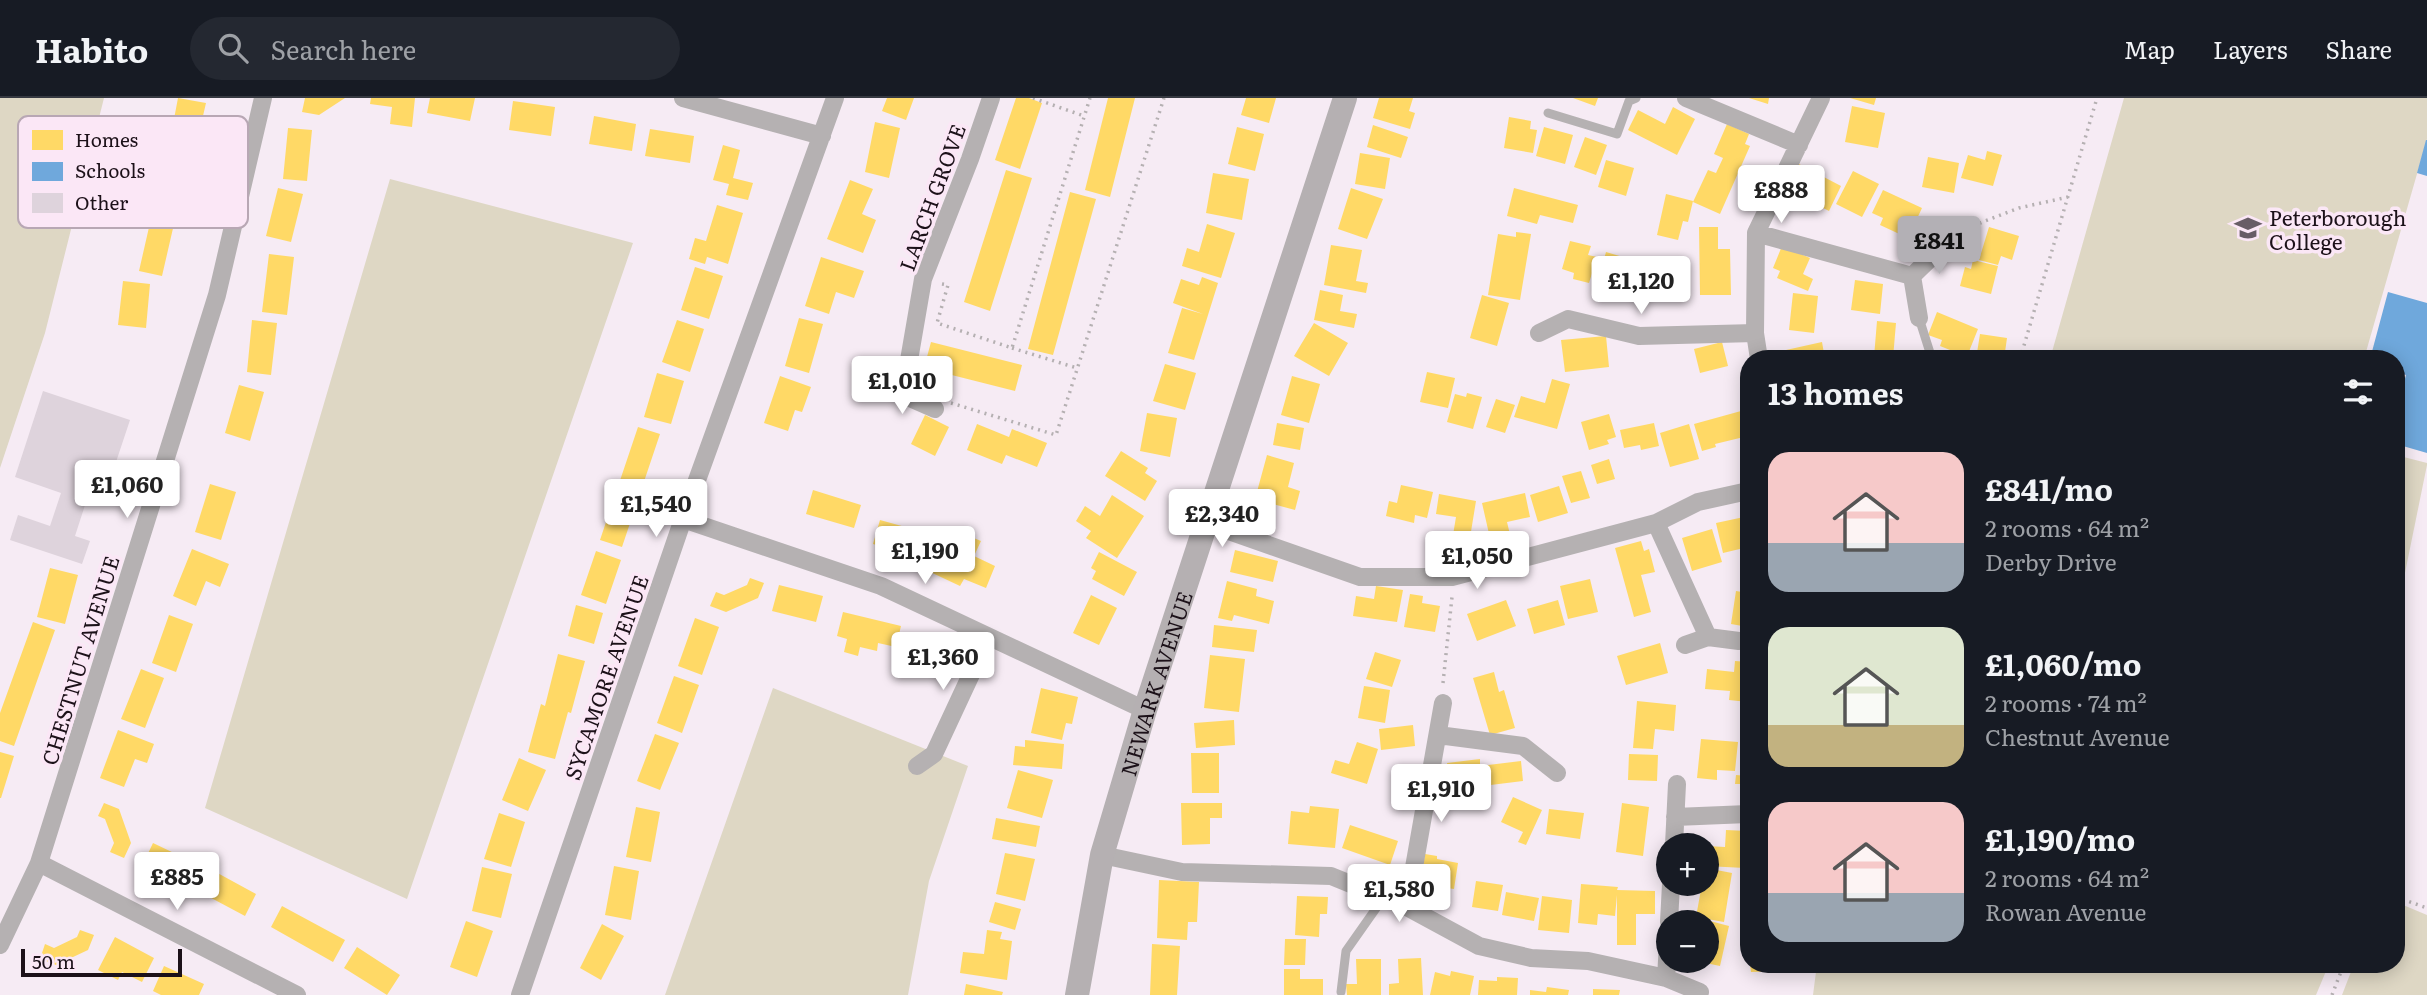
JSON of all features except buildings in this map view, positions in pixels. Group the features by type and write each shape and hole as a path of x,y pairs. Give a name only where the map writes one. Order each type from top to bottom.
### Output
{"street":[{"name":"CHESTNUT AVENUE","path":"248,164 263,98"},
{"path":"683,98 822,136"},
{"name":"SYCAMORE AVENUE","path":"520,995 683,519 835,98"},
{"name":"LARCH GROVE","path":"903,395 923,279 991,98"},
{"name":"NEWARK AVENUE","path":"1077,995 1102,855 1145,710 1345,98"},
{"path":"1686,98 1799,145"},
{"path":"1758,350 1755,333 1756,233 1821,98"},
{"name":"CHESTNUT AVENUE","path":"0,945 39,863 218,295 233,228"},
{"path":"1756,233 1912,276"},
{"path":"1912,276 1940,248"},
{"path":"1912,276 1919,318"},
{"path":"1539,333 1568,319 1639,336 1755,333"},
{"path":"881,389 942,406"},
{"path":"1206,523 1360,577 1452,578 1656,523 1698,502 1740,493"},
{"path":"683,519 881,586 1145,710"},
{"path":"1656,523 1708,637"},
{"path":"1685,645 1708,637 1740,642"},
{"path":"918,766 934,754 988,638"},
{"path":"1407,906 1443,703"},
{"path":"1438,735 1523,746 1557,773"},
{"path":"1674,833 1677,783"},
{"path":"1675,817 1740,814"},
{"path":"1102,855 1181,873 1332,876 1407,906 1479,946 1531,958 1588,961 1666,978 1703,994"},
{"path":"39,863 297,995"},
{"path":"1666,973 1666,978"}],"lane":[{"path":"1548,113 1617,134 1629,101 1636,98"},
{"path":"1919,318 1929,350"},
{"path":"1341,992 1346,951 1384,897"}],"path":[{"path":"1033,98 1084,116"},
{"path":"1012,348 1090,98"},
{"path":"942,406 1056,435 1164,98"},
{"path":"2023,350 2097,98"},
{"path":"1940,248 1946,248 1980,223 2019,208 2068,197"},
{"path":"923,279 948,285 937,323 1077,369"},
{"path":"1443,703 1452,609 1452,578"},
{"path":"2405,900 2427,908"},
{"path":"2332,995 2341,973"}],"shaded area":[{"path":"0,98 104,98 99,116 18,116 18,228 71,228 45,333 0,468"},
{"name":"Peterborough College","path":"2124,98 2427,98 2427,139 2367,350 2053,350"},
{"path":"390,179 633,243 407,899 205,808"},
{"path":"2405,457 2427,465 2405,573"},
{"path":"773,688 968,766 929,881 908,995 665,995"},
{"path":"2405,906 2427,915 2427,995 2342,995 2351,973 2405,973"},
{"path":"1816,973 2325,973 2316,995 1813,995"}],"place":[{"name":"Peterborough College","path":"2248,228"}]}
